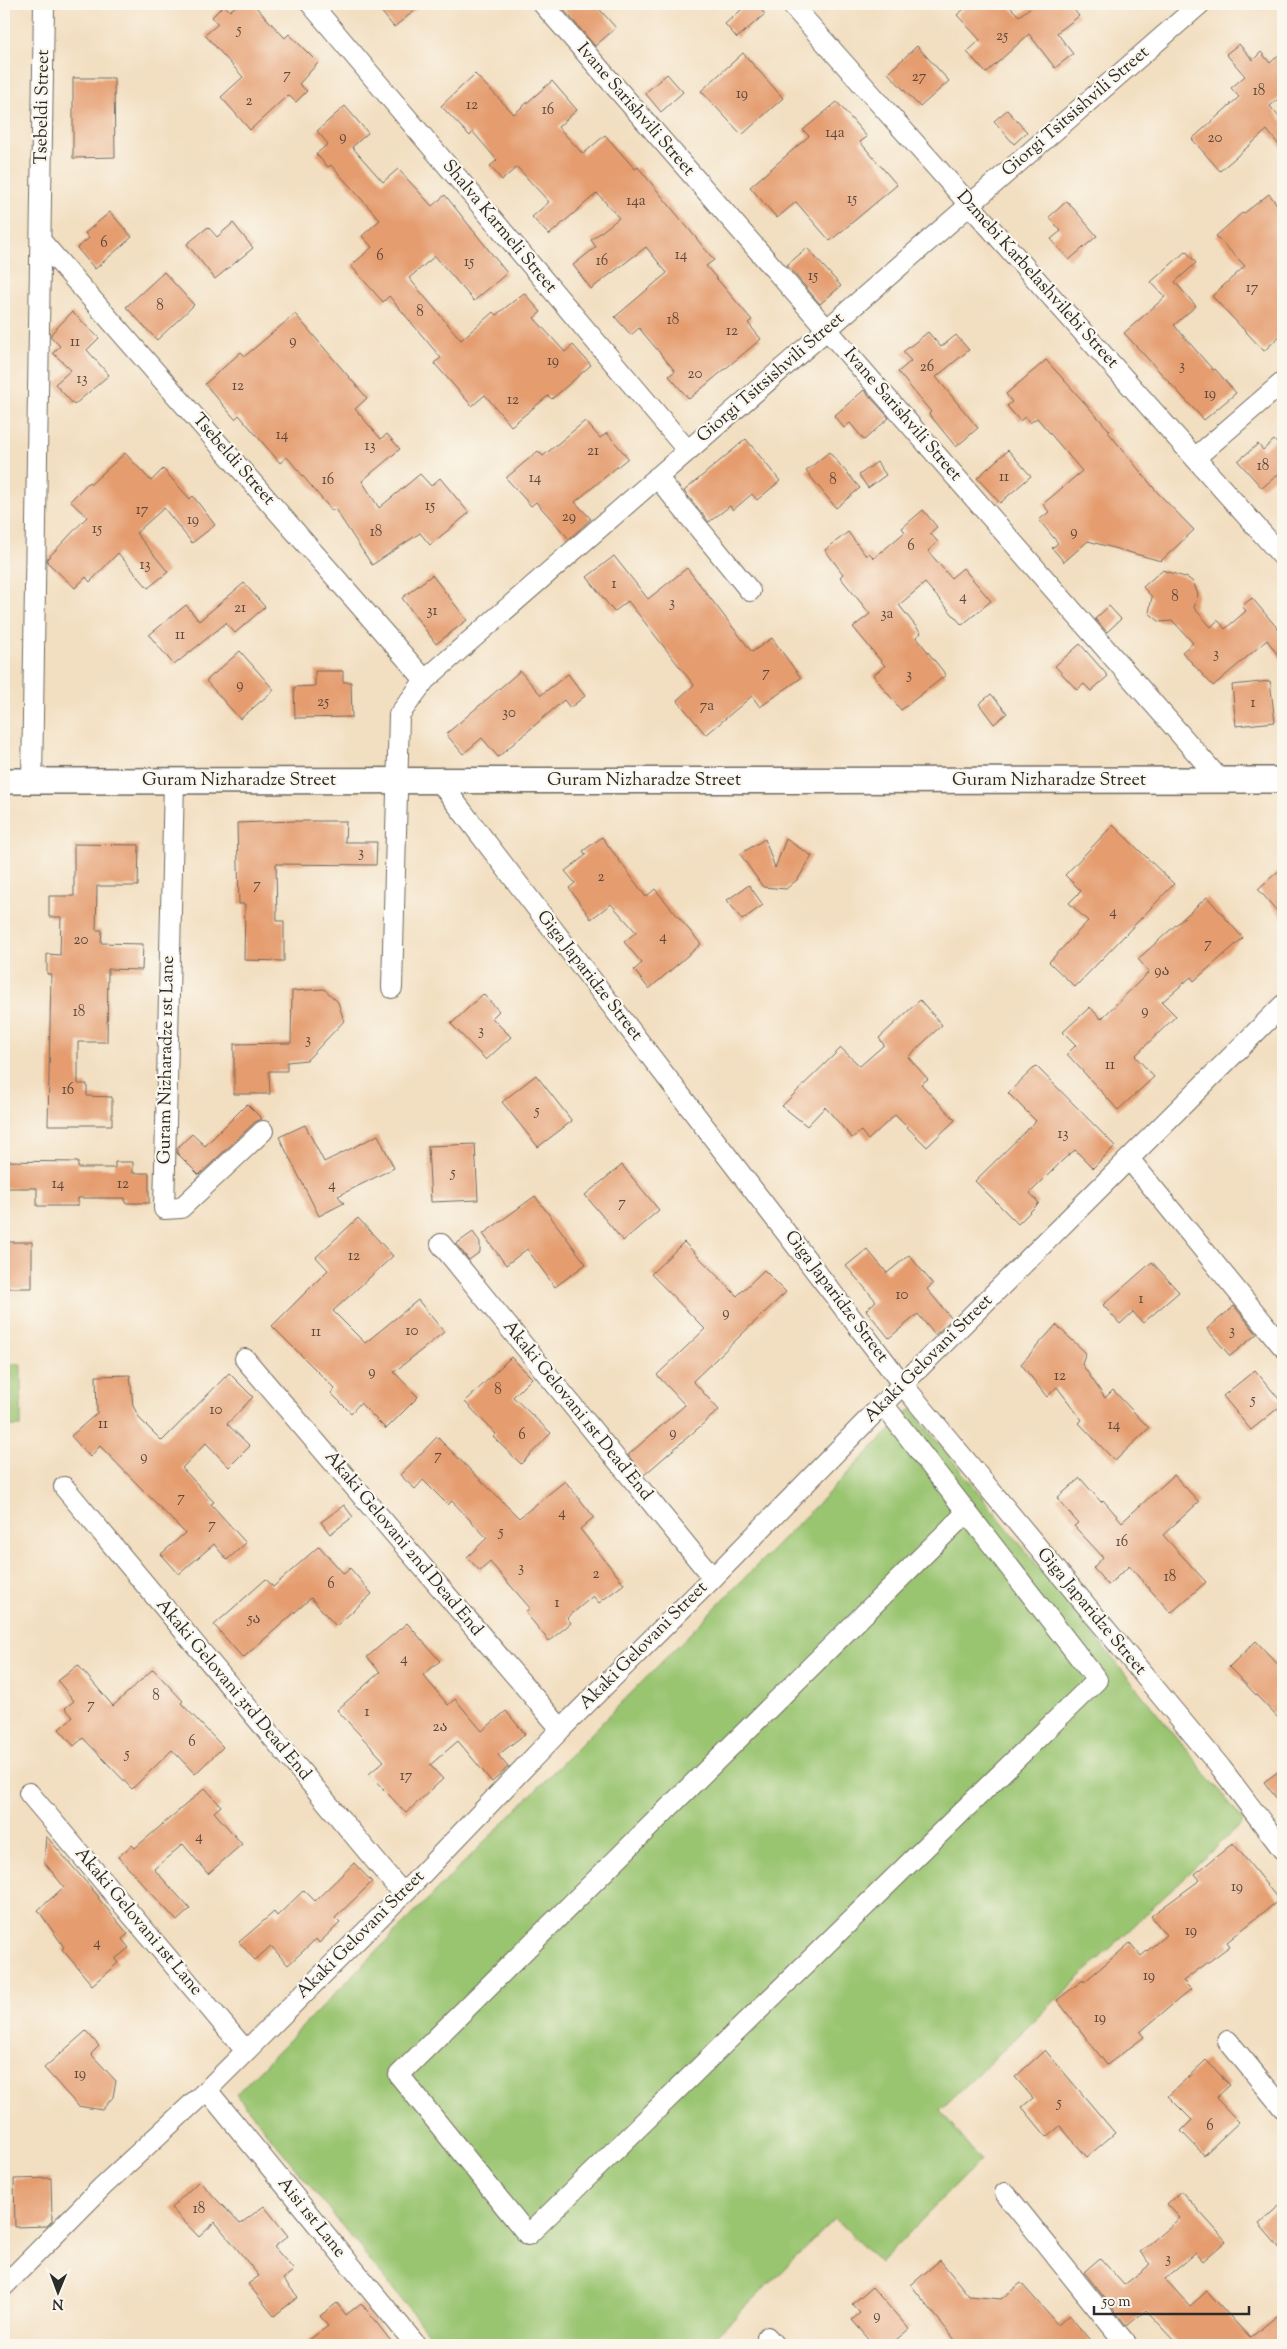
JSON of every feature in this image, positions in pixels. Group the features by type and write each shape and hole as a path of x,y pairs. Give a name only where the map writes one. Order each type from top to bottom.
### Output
{"street":[{"name":"Tsebeldi Street","path":"32,781 44,4"},
{"name":"Shalva Karmeli Street","path":"311,4 688,451"},
{"name":"Ivane Sarishvili Street","path":"543,4 1221,780"},
{"name":"Dzmebi Karbelashvilebi Street","path":"791,4 1283,557"},
{"name":"Giorgi Tsitsishvili Street","path":"398,781 399,715 425,680 1200,4"},
{"name":"Tsebeldi Street","path":"41,241 425,680"},
{"path":"1195,458 1283,382"},
{"path":"657,477 750,591"},
{"name":"Guram Nizharadze Street","path":"4,781 1283,780"},
{"name":"Guram Nizharadze 1st Lane","path":"174,781 164,1208 181,1208 263,1131"},
{"path":"392,988 398,781"},
{"name":"Giga Japaridze Street","path":"438,781 903,1385 1221,1768 1283,1850"},
{"name":"Akaki Gelovani Street","path":"4,2286 103,2186 207,2090 403,1894 561,1729 1283,1005"},
{"path":"1130,1160 1283,1347"},
{"name":"Akaki Gelovani 1st Dead End","path":"440,1244 713,1578"},
{"name":"Akaki Gelovani 2nd Dead End","path":"245,1359 561,1729"},
{"path":"883,1404 967,1512 1096,1680 528,2236 399,2075 967,1512"},
{"name":"Akaki Gelovani 3rd Dead End","path":"64,1487 403,1894"},
{"name":"Akaki Gelovani 1st Lane","path":"29,1793 246,2051"},
{"path":"1228,2041 1283,2108"},
{"name":"Aisi 1st Lane","path":"207,2090 416,2345"},
{"path":"1005,2192 1127,2345"}],"green space":[{"path":"4,1364 21,1364 21,1426 4,1426"},
{"path":"911,1409 1244,1821 940,2110 980,2160 880,2263 835,2219 706,2345 438,2345 236,2094"}],"building":[{"path":"238,4 253,4 285,38 289,34 318,63 299,84 307,91 296,102 288,95 250,130 221,97 243,77 205,35 218,24 212,17 224,5 230,11"},
{"path":"375,4 423,4 394,27"},
{"path":"559,4 595,4 616,28 595,46"},
{"path":"748,4 755,4 765,14 737,38 725,24"},
{"path":"970,4 1007,4 1019,16 1035,4 1069,4 1079,16 1057,33 1073,54 1055,68 1029,34 986,73 967,52 980,40 957,15"},
{"path":"1239,44 1253,60 1261,52 1270,63 1283,51 1283,95 1270,106 1283,122 1283,150 1267,130 1220,171 1192,139 1239,97 1231,88 1245,76 1226,54"},
{"path":"917,46 949,81 920,107 888,73"},
{"path":"743,53 783,98 742,135 701,91"},
{"path":"475,74 514,114 552,81 577,110 558,127 583,154 605,135 635,169 638,167 714,260 706,266 752,320 748,323 761,339 689,399 669,376 675,371 639,328 631,335 615,317 667,273 646,247 591,289 573,265 596,247 591,240 619,218 597,193 549,235 532,217 549,202 517,167 502,180 490,166 497,160 473,132 470,136 441,106"},
{"path":"667,74 683,92 661,112 645,93"},
{"path":"73,78 114,78 115,157 73,158"},
{"path":"837,102 867,137 860,142 897,185 830,241 796,202 777,218 750,187 809,136 803,130"},
{"path":"345,106 368,133 352,147 383,182 398,169 432,206 445,195 507,273 474,301 435,256 409,278 461,340 493,312 496,315 524,293 541,312 534,318 565,352 573,345 591,365 552,399 548,396 511,426 485,395 472,406 434,363 441,358 389,296 383,302 351,266 372,247 362,236 380,220 331,165 328,167 316,154 328,144 317,131"},
{"path":"1007,110 1027,132 1014,144 994,121"},
{"path":"1269,194 1283,212 1283,333 1264,351 1212,296 1245,266 1216,236 1242,213"},
{"path":"1067,201 1097,236 1069,260 1051,239 1061,231 1049,217"},
{"path":"110,212 132,237 95,269 77,248 89,238 85,233"},
{"path":"233,223 253,248 215,279 187,244 208,227 217,237"},
{"path":"807,248 841,286 820,304 787,265"},
{"path":"1186,251 1196,263 1175,282 1196,306 1174,325 1236,393 1204,420 1124,333 1165,297 1151,282"},
{"path":"164,272 194,305 157,340 126,307"},
{"path":"72,312 99,338 87,350 109,375 74,405 55,384 71,370 53,353 60,346 51,337 51,334"},
{"path":"295,314 367,398 355,409 381,439 387,434 400,449 362,481 379,508 420,474 431,486 440,478 469,513 430,545 420,533 372,565 335,509 332,511 287,457 280,463 239,415 235,419 205,384 241,352 245,356"},
{"path":"928,332 941,347 956,335 969,350 936,377 978,428 956,447 929,414 931,412 898,372 911,361 903,352"},
{"path":"1046,360 1110,431 1108,432 1157,492 1194,530 1161,561 1088,541 1064,562 1052,548 1058,543 1039,520 1049,512 1043,504 1082,471 1037,418 1030,423 1025,417 1020,421 1007,406 1012,402 1006,394"},
{"path":"864,390 889,418 864,440 850,423 844,428 834,416"},
{"path":"585,421 600,438 607,433 628,458 575,502 591,519 569,539 536,502 531,506 506,478 538,451 543,456"},
{"path":"746,439 780,481 757,500 752,494 733,510 730,506 709,522 684,491"},
{"path":"1274,440 1283,450 1283,470 1262,488 1238,461 1258,444 1263,450"},
{"path":"1008,450 1031,476 1000,503 977,478"},
{"path":"829,452 860,488 836,508 806,471"},
{"path":"125,453 151,481 163,469 190,499 193,496 215,525 192,543 164,508 136,533 168,572 148,588 118,553 90,582 86,577 75,588 47,562 47,559 87,517 70,501 89,482 91,484"},
{"path":"877,462 886,475 868,488 859,475"},
{"path":"923,510 937,527 930,533 938,542 928,551 951,578 963,568 991,601 962,625 925,583 899,605 921,633 916,637 946,675 901,710 873,675 885,666 853,627 870,614 840,577 843,574 825,550 848,532 866,556 869,553 874,558 905,532 902,528"},
{"path":"614,556 648,599 687,568 752,652 772,638 801,678 760,707 752,696 706,735 677,700 694,685 628,601 614,612 587,577"},
{"path":"1162,570 1188,578 1193,582 1198,594 1194,608 1211,627 1218,620 1225,629 1246,611 1242,606 1252,598 1283,635 1283,662 1267,640 1213,686 1182,652 1193,643 1173,621 1160,622 1149,613 1152,597 1143,587"},
{"path":"432,575 467,620 436,644 402,598"},
{"path":"244,583 265,607 235,633 226,623 174,665 149,635 186,605 199,621"},
{"path":"1109,606 1121,619 1107,632 1095,619"},
{"path":"1080,644 1108,676 1091,691 1084,684 1077,690 1055,666"},
{"path":"240,651 274,690 240,719 206,681"},
{"path":"315,671 343,671 343,682 351,682 352,717 295,718 294,687 315,686"},
{"path":"520,671 541,695 568,674 585,696 570,708 564,700 498,757 482,738 463,754 446,734"},
{"path":"1270,681 1275,722 1236,726 1232,685"},
{"path":"991,694 1007,713 994,724 979,704"},
{"path":"346,821 345,842 377,842 376,865 276,864 277,921 284,921 284,961 244,960 245,904 239,904 237,823"},
{"path":"1113,825 1174,884 1075,987 1049,962 1088,921 1069,903 1081,891 1065,875"},
{"path":"602,837 646,897 655,889 701,944 649,989 634,970 642,963 624,942 636,932 611,904 591,919 569,888 575,883 565,871 586,855 583,851"},
{"path":"765,839 775,868 786,839 812,856 798,879 786,889 763,887 740,854"},
{"path":"74,844 139,845 138,886 97,886 96,930 102,930 101,943 143,944 142,970 108,969 107,1042 78,1042 78,1084 87,1084 87,1096 112,1097 112,1125 48,1125 51,974 47,974 47,954 60,955 61,917 49,917 49,896 74,896"},
{"path":"1283,867 1283,918 1258,889"},
{"path":"749,885 763,905 742,920 727,900"},
{"path":"1207,897 1243,938 1194,981 1191,977 1162,1002 1176,1016 1135,1056 1154,1077 1118,1110 1067,1054 1076,1045 1063,1032 1090,1007 1101,1019 1149,972 1138,959"},
{"path":"324,989 338,1002 344,1021 307,1060 287,1062 287,1071 269,1071 270,1094 234,1094 234,1044 291,1043 292,991"},
{"path":"483,994 499,1011 492,1018 511,1037 486,1060 451,1024"},
{"path":"920,1000 942,1025 908,1057 928,1079 921,1084 955,1120 927,1147 895,1115 868,1140 861,1131 852,1138 825,1107 807,1126 782,1106 841,1048 860,1066 884,1045 879,1038"},
{"path":"1036,1066 1115,1146 1093,1168 1075,1150 1065,1158 1030,1193 1039,1203 1018,1224 975,1181 1036,1121 1008,1093"},
{"path":"536,1075 572,1121 538,1147 502,1102"},
{"path":"247,1104 262,1119 255,1122 199,1175 177,1153 177,1148 192,1134 205,1146"},
{"path":"305,1125 324,1162 378,1135 394,1168 338,1196 344,1203 319,1216 279,1137"},
{"path":"475,1144 478,1200 431,1202 428,1146"},
{"path":"4,1161 78,1162 78,1168 115,1168 115,1162 133,1162 133,1173 149,1173 149,1203 125,1203 125,1198 78,1198 78,1206 37,1206 37,1188 4,1188"},
{"path":"622,1165 659,1210 623,1241 585,1195"},
{"path":"535,1196 586,1264 555,1287 527,1249 506,1265 483,1234"},
{"path":"358,1218 393,1256 333,1311 365,1343 418,1300 444,1332 394,1372 418,1397 386,1429 360,1403 351,1413 331,1393 335,1389 272,1326 328,1270 316,1257"},
{"path":"473,1232 480,1242 480,1252 469,1260 456,1244"},
{"path":"4,1242 32,1242 32,1288 4,1288"},
{"path":"684,1242 737,1296 764,1270 786,1292 693,1381 719,1410 644,1475 628,1455 685,1405 657,1375 705,1329 651,1274"},
{"path":"867,1249 887,1273 909,1255 933,1284 927,1289 952,1319 935,1335 918,1314 889,1338 866,1310 876,1301 846,1266"},
{"path":"1152,1262 1179,1292 1143,1323 1133,1312 1120,1324 1103,1305"},
{"path":"1234,1306 1257,1334 1230,1356 1207,1329"},
{"path":"1056,1325 1086,1353 1082,1364 1105,1398 1113,1390 1149,1428 1115,1461 1079,1423 1082,1420 1057,1387 1047,1397 1021,1364"},
{"path":"511,1357 532,1378 513,1397 551,1433 521,1464 493,1437 496,1434 465,1402"},
{"path":"1255,1370 1283,1404 1251,1430 1223,1396"},
{"path":"229,1373 253,1397 227,1424 250,1446 229,1467 206,1443 182,1468 214,1502 211,1504 246,1543 227,1560 214,1544 179,1574 161,1554 185,1533 100,1446 90,1457 71,1436 97,1413 96,1376 130,1375 133,1406 140,1419 162,1441"},
{"path":"437,1437 519,1518 565,1481 594,1517 580,1529 624,1584 599,1603 593,1596 567,1618 571,1623 549,1641 525,1612 530,1608 490,1562 480,1571 467,1557 487,1538 452,1501 448,1505 423,1480 415,1489 400,1475"},
{"path":"1174,1475 1199,1502 1163,1535 1206,1582 1171,1613 1129,1566 1108,1585 1093,1568 1103,1557 1074,1526 1078,1523 1057,1498 1080,1478 1122,1522"},
{"path":"344,1505 353,1517 330,1534 321,1522"},
{"path":"319,1546 344,1574 350,1568 372,1594 336,1626 311,1598 243,1658 214,1625 266,1579 273,1587"},
{"path":"407,1623 440,1661 423,1675 448,1705 455,1699 482,1731 506,1711 525,1734 498,1755 508,1767 492,1782 458,1741 430,1765 443,1779 406,1813 369,1774 384,1761 337,1710 380,1672 367,1657"},
{"path":"1256,1641 1283,1670 1283,1723 1229,1667"},
{"path":"78,1665 113,1706 153,1669 183,1701 181,1703 223,1747 195,1774 172,1750 132,1789 83,1738 74,1746 59,1729 73,1717 65,1708 74,1701 58,1681"},
{"path":"1283,1768 1283,1807 1264,1782"},
{"path":"205,1788 221,1806 214,1812 242,1844 208,1874 183,1844 154,1869 190,1909 177,1921 118,1857 132,1845 135,1848"},
{"path":"46,1836 99,1897 128,1934 122,1939 129,1948 115,1959 118,1963 92,1985 62,1949 64,1947 38,1910 64,1887 44,1862"},
{"path":"1233,1843 1279,1900 1227,1942 1230,1946 1183,1981 1191,1989 1140,2032 1144,2037 1107,2065 1057,2000 1083,1980 1084,1982 1130,1943 1141,1956 1166,1935 1151,1916 1200,1880 1195,1874"},
{"path":"354,1863 372,1882 335,1918 340,1923 319,1943 316,1939 288,1965 271,1946 255,1960 239,1942 274,1912 277,1916 304,1890 315,1901"},
{"path":"86,2031 99,2046 91,2054 116,2081 113,2097 102,2110 78,2106 44,2068"},
{"path":"1045,2050 1115,2133 1087,2157 1060,2126 1047,2137 1022,2107 1033,2098 1015,2077"},
{"path":"1206,2060 1230,2085 1216,2098 1239,2122 1204,2155 1181,2131 1192,2120 1168,2096"},
{"path":"51,2178 52,2221 47,2226 15,2227 14,2179"},
{"path":"199,2181 240,2224 264,2206 288,2236 274,2247 294,2270 283,2279 298,2297 274,2316 248,2284 259,2276 215,2222 199,2237 171,2208"},
{"path":"1181,2191 1226,2241 1203,2261 1196,2253 1165,2279 1190,2306 1207,2291 1250,2338 1283,2311 1283,2345 1179,2345 1146,2310 1127,2326 1084,2272 1100,2258 1124,2285 1151,2264 1140,2252 1180,2218 1167,2204"},
{"path":"1283,2202 1283,2252 1259,2224"},
{"path":"940,2260 969,2296 1001,2299 1021,2283 1058,2325 1069,2315 1094,2345 959,2345 911,2285"},
{"path":"872,2287 909,2329 890,2345 874,2345 852,2320 860,2313 852,2304"},
{"path":"337,2303 346,2315 361,2303 394,2345 302,2345 328,2326 320,2316"}]}
